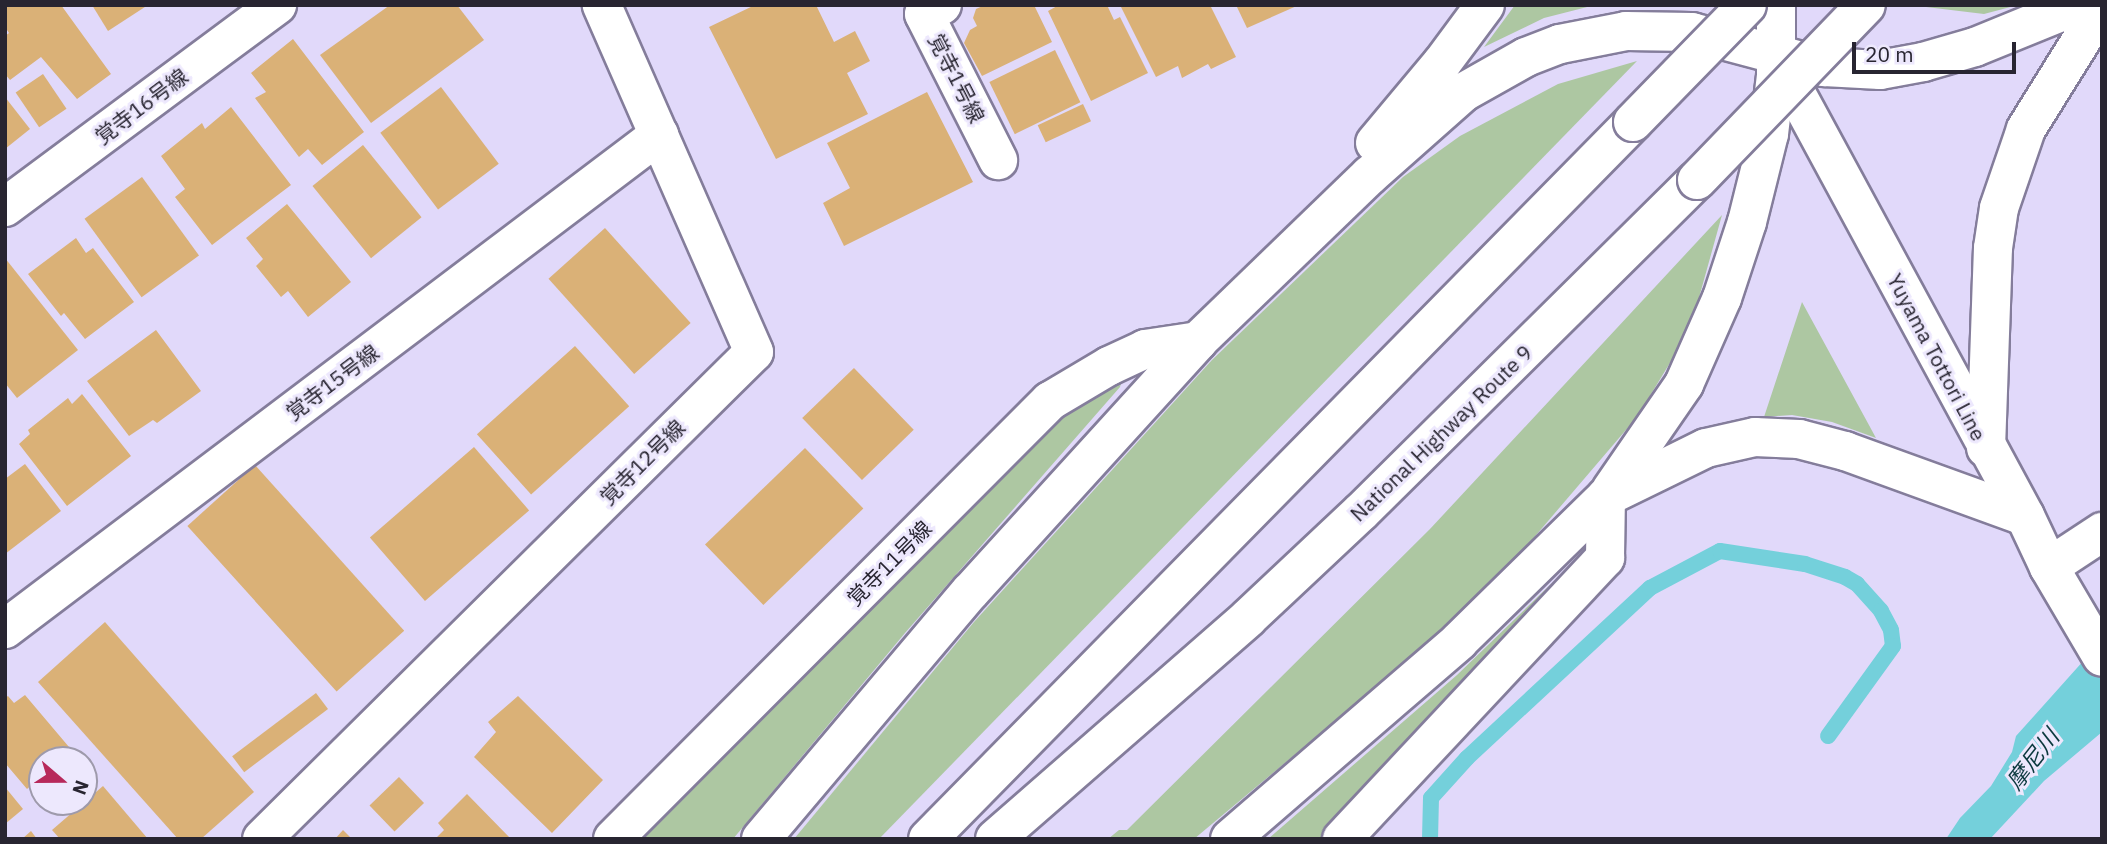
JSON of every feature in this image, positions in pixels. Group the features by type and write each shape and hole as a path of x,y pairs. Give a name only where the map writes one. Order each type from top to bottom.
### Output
{"main road":[{"name":"覚寺16号線","path":"5,207 277,5"},
{"name":"覚寺12号線","path":"262,839 754,352 602,5"},
{"path":"1258,281 1442,63 1485,5"},
{"path":"928,839 1747,5"},
{"name":"Yuyama Tottori Line","path":"1753,5 1776,55 2025,516 2049,567 2092,642"},
{"path":"1230,839 1459,640 1606,497 1669,410 1711,328 1736,258 1765,158 1774,104 1776,5"},
{"name":"National Highway Route 9","path":"995,839 1248,618 1362,512 1697,180 1866,5"},
{"path":"761,839 978,582 1198,341 1433,117 1464,92 1526,57 1592,36 1660,30 1721,38 1776,55 1842,70 1899,68 1976,47 2078,5"},
{"path":"1986,448 1992,271 1999,208 2018,148 2036,110 2102,7"},
{"name":"覚寺1号線","path":"929,8 998,160"},
{"name":"覚寺15号線","path":"5,629 659,135"},
{"name":"覚寺11号線","path":"613,839 1050,401 1109,366 1145,349 1198,341"},
{"path":"1606,497 1706,447 1730,441 1777,436 1845,451 2025,516"},
{"path":"1342,839 1605,558 1606,497"},
{"path":"2049,567 2102,532"}],"shaded area":[{"path":"1515,5 1595,5 1544,18 1484,47"},
{"path":"2018,5 1984,14 1926,7"},
{"path":"1637,61 879,839 794,839 974,622 1212,360 1403,177 1460,136 1558,84"},
{"path":"1722,215 1690,330 1637,417 1525,548 1420,650 1194,839 1108,839 1119,830 1127,830 1430,529"},
{"path":"1802,302 1876,438 1832,422 1792,415 1764,417"},
{"path":"1125,369 1120,387 905,633 733,839 637,839 1058,408"},
{"path":"1573,568 1324,839 1268,839 1457,675 1552,583"}],"water":[{"name":"摩尼川","path":"2102,640 2102,732 2044,781 1990,839 1946,839 1960,818 1991,786 2012,752 2016,736"}],"building":[{"path":"5,5 61,5 111,74 77,99 41,57 10,80 5,74 5,36 9,33 5,27"},
{"path":"92,5 148,5 108,31"},
{"path":"390,5 457,5 484,40 371,123 320,55"},
{"path":"755,5 816,5 834,42 855,31 870,61 847,73 868,114 776,159 709,27"},
{"path":"985,5 1034,5 1052,42 982,76 964,43 970,30 977,26 973,18 976,9"},
{"path":"1059,5 1107,5 1114,20 1120,17 1148,73 1091,101 1048,11"},
{"path":"1120,5 1210,5 1236,57 1211,69 1208,64 1182,78 1178,66 1156,77"},
{"path":"1236,5 1299,5 1247,28"},
{"path":"293,39 364,132 322,165 308,149 299,157 255,98 266,92 251,73"},
{"path":"1055,50 1080,102 1015,134 989,82"},
{"path":"43,74 66,109 39,127 16,92"},
{"path":"441,87 499,164 438,209 380,133"},
{"path":"927,92 973,182 844,246 823,203 850,188 827,143"},
{"path":"5,97 30,129 5,149"},
{"path":"1083,104 1091,121 1046,142 1038,125"},
{"path":"231,107 291,185 212,245 175,197 185,189 161,156 202,123 205,129"},
{"path":"363,145 422,217 371,258 312,186"},
{"path":"142,177 199,255 142,297 85,219"},
{"path":"287,204 351,282 308,317 288,291 281,297 256,266 263,259 246,238"},
{"path":"605,228 691,323 634,374 549,279"},
{"path":"76,238 86,253 93,248 134,302 85,339 64,313 61,316 28,274"},
{"path":"5,258 78,350 17,398 5,383"},
{"path":"156,330 201,391 157,423 153,420 129,436 87,381"},
{"path":"575,346 629,406 531,495 477,434"},
{"path":"854,368 914,430 862,480 802,418"},
{"path":"82,394 131,456 67,506 19,444 30,434 28,430 68,398 72,404"},
{"path":"474,447 529,510 425,601 370,538"},
{"path":"805,448 863,508 763,605 705,545"},
{"path":"25,464 61,511 5,554 5,479"},
{"path":"255,465 404,631 337,692 187,526"},
{"path":"105,622 254,792 201,839 178,839 98,749 98,746 95,746 38,682"},
{"path":"316,693 328,709 244,772 232,756"},
{"path":"25,695 68,746 28,746 27,789 5,763 5,698 8,696 14,703"},
{"path":"518,696 603,780 552,833 474,757 496,732 488,722"},
{"path":"399,777 424,803 395,831 370,805"},
{"path":"103,786 148,839 60,839 52,830 68,816 98,816 98,790"},
{"path":"5,787 23,809 5,824"},
{"path":"467,794 511,839 435,839 444,830 438,823"},
{"path":"343,830 352,839 335,839"},
{"path":"31,831 37,839 22,839"}],"waterway":[{"path":"1430,839 1431,798 1467,758 1650,588 1720,551 1805,564 1845,577 1857,584 1881,611 1891,630 1893,646 1828,736"}]}
